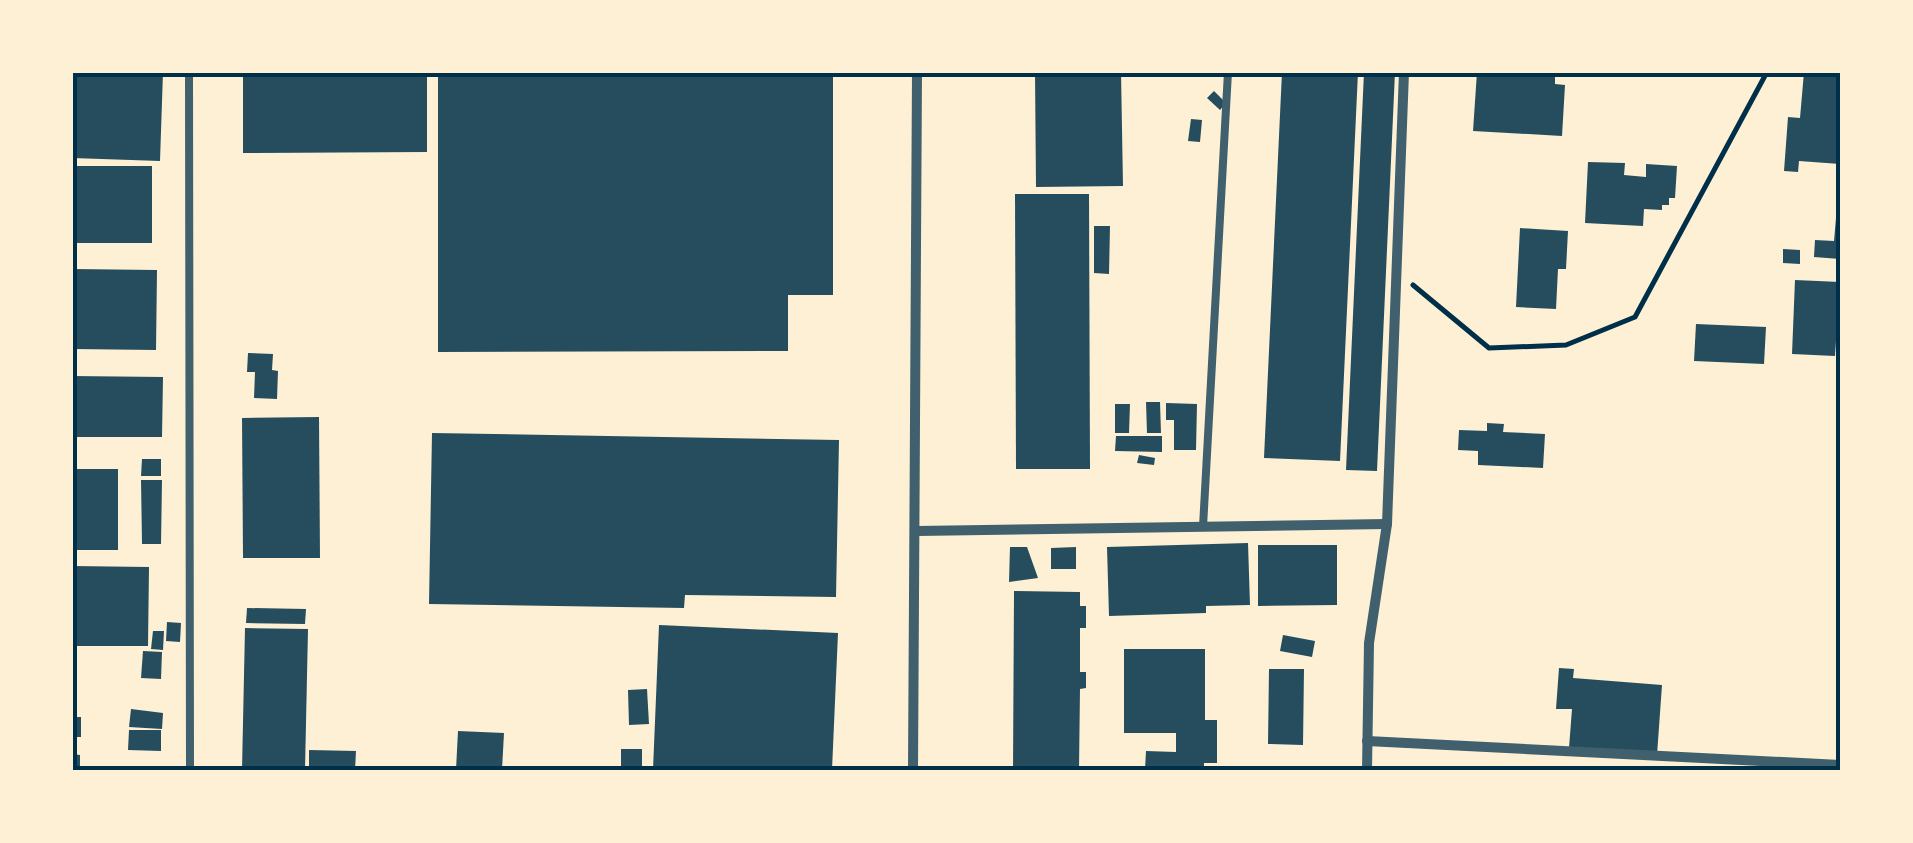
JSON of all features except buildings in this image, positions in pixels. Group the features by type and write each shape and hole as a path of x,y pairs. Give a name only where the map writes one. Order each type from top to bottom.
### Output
{"street":[{"path":"914,770 917,72"},
{"path":"1366,770 1370,644 1386,524 1404,72"},
{"path":"917,531 1386,524"},
{"path":"1367,741 1840,765"}],"lane":[{"path":"189,72 190,770"},
{"path":"1203,527 1228,72"}],"path":[{"path":"1396,270 1489,348 1566,345 1635,317 1767,72"}]}
